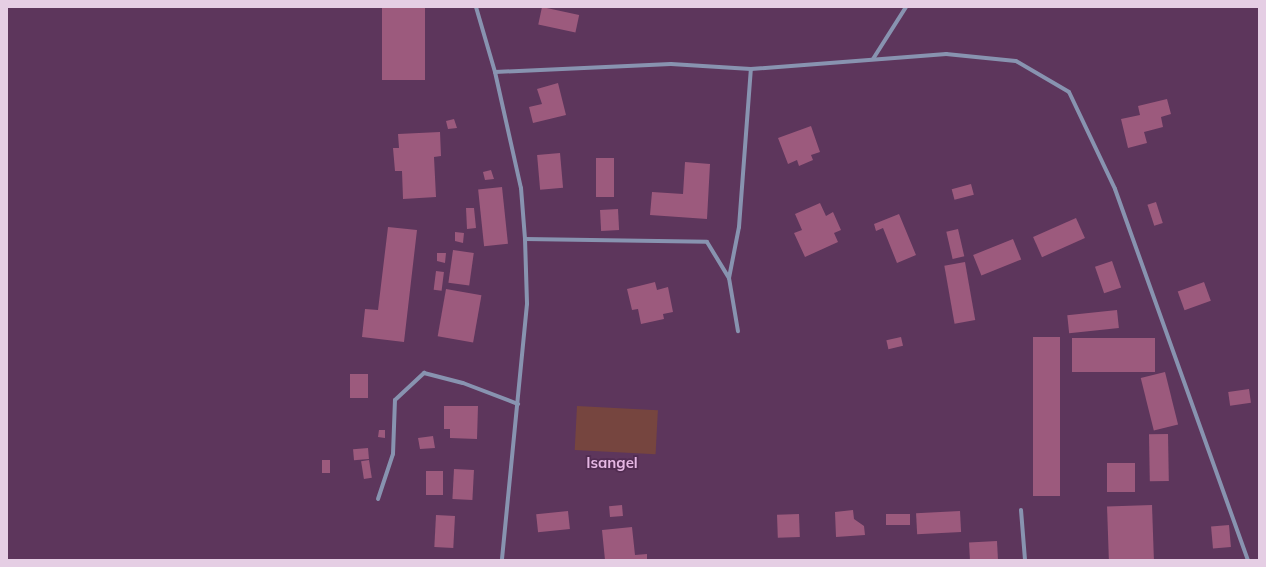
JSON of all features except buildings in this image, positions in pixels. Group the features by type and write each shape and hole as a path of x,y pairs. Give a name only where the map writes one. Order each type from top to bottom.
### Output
{"street":[{"path":"476,7 495,72 520,188 525,239 527,304 502,560"},
{"path":"873,59 906,7"},
{"path":"495,72 672,64 751,69 946,54 1016,61 1069,92 1115,189 1248,560"},
{"path":"728,278 739,228 751,69"},
{"path":"525,239 707,242 728,278 738,331"},
{"path":"378,498 393,454 395,400 424,374 463,383 518,404"},
{"path":"1022,510 1025,560"}],"shaded area":[{"path":"577,406 658,410 656,454 575,450"}],"district":[{"name":"Isangel","path":"612,463"}]}
